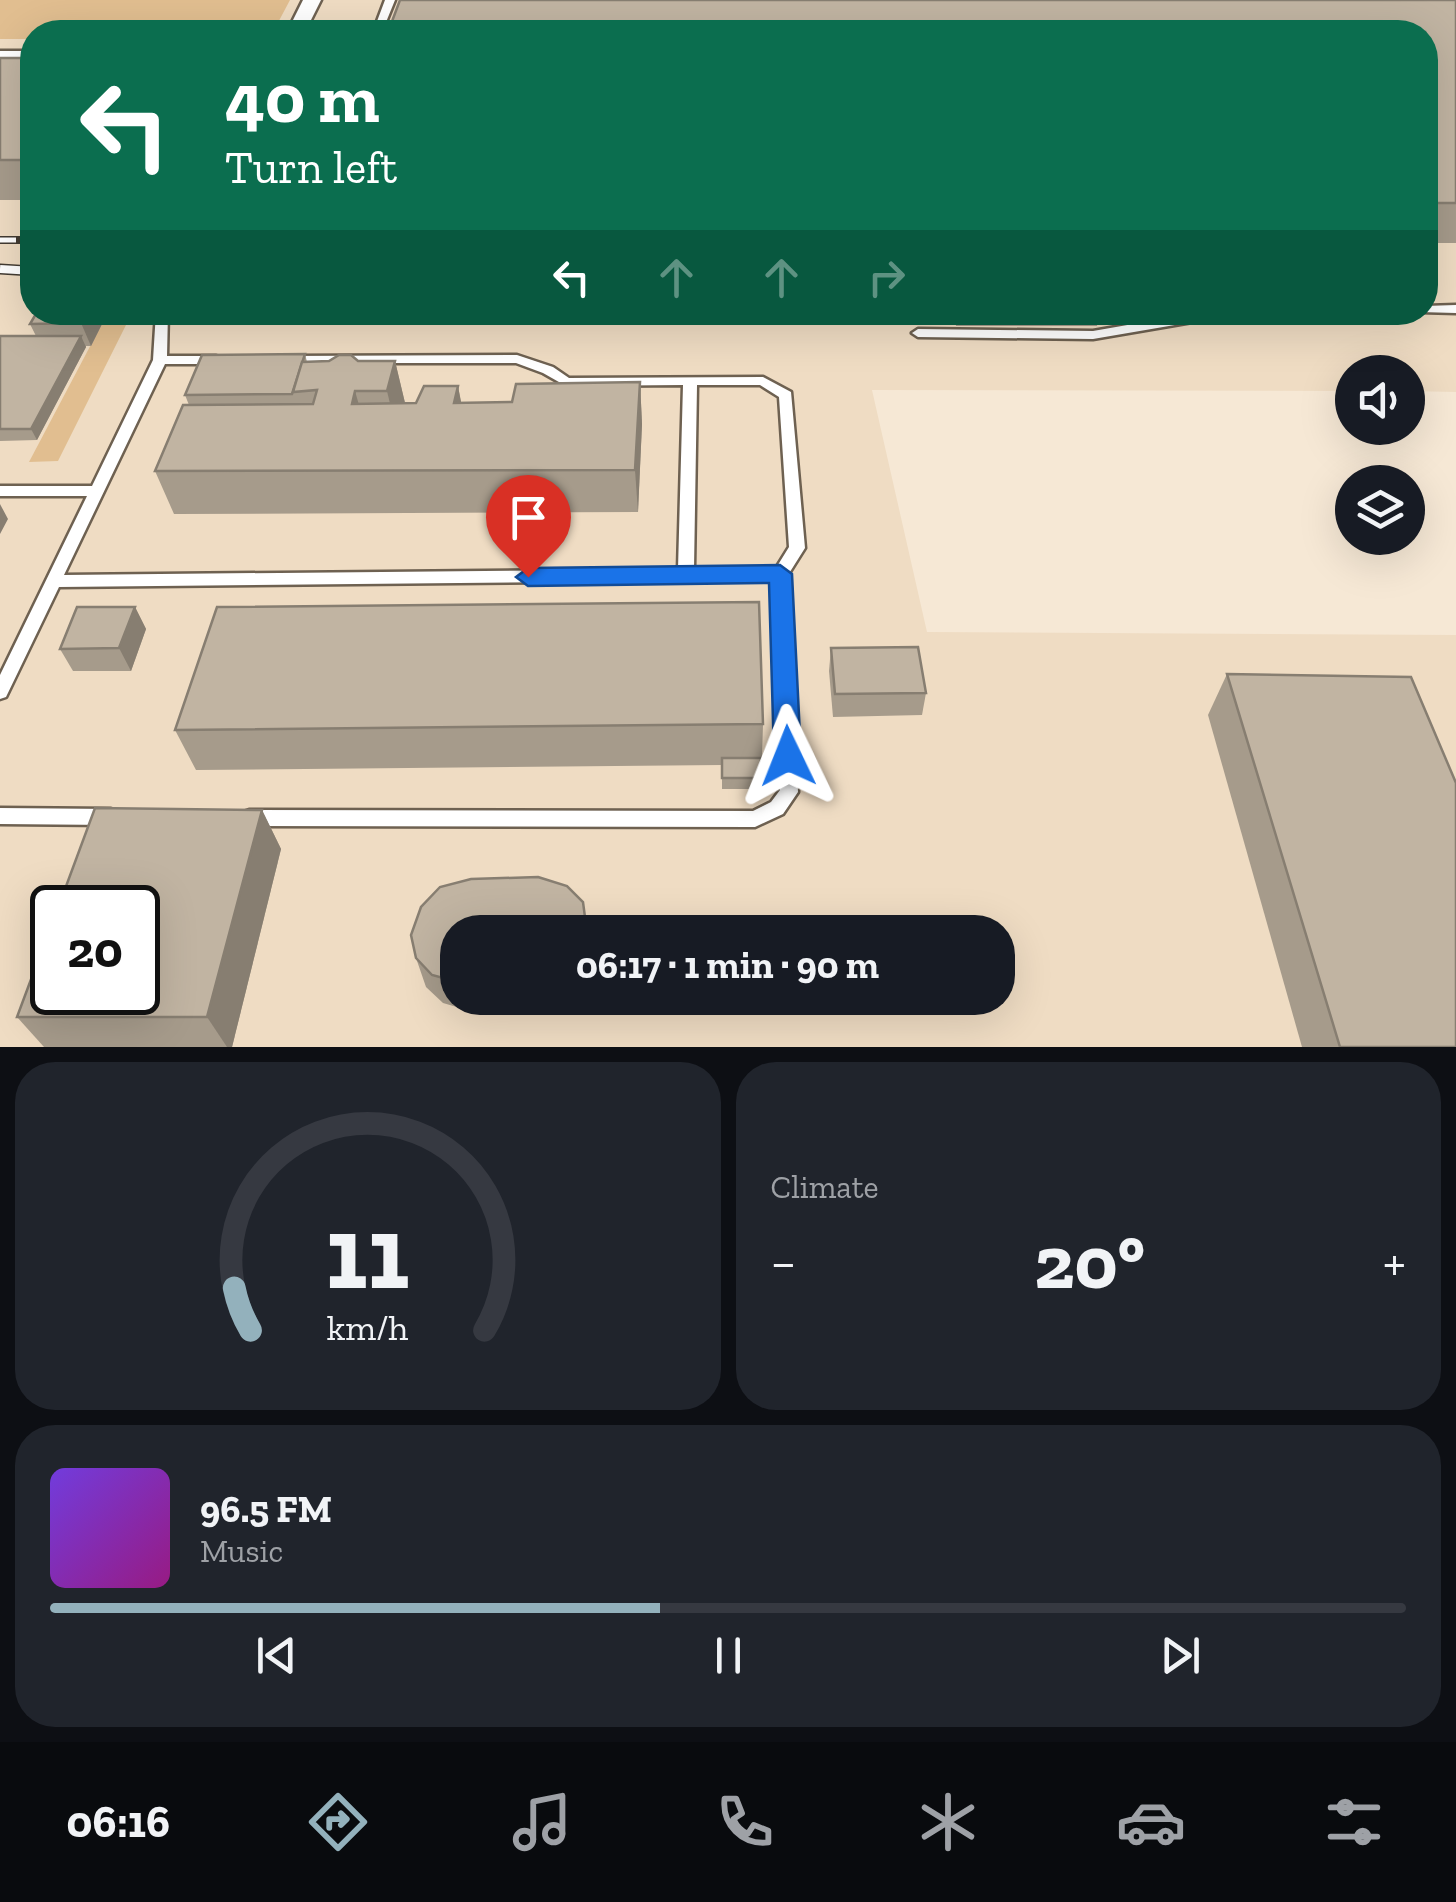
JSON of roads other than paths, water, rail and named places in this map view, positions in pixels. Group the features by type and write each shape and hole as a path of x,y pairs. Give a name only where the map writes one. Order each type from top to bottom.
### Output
{"lane":[{"path":"0,692 160,360 161,325"},
{"path":"918,334 1093,335 1151,325"},
{"path":"231,818 755,819 777,808 789,792 780,574 797,548 786,395 763,380 566,382 548,370 518,359 279,360"},
{"path":"160,360 240,360"},
{"path":"686,576 690,381"},
{"path":"0,491 95,491"},
{"path":"53,582 780,574"},
{"path":"0,816 134,817"}],"railway":[{"path":"0,240 20,240"},
{"path":"0,269 20,270"}]}
